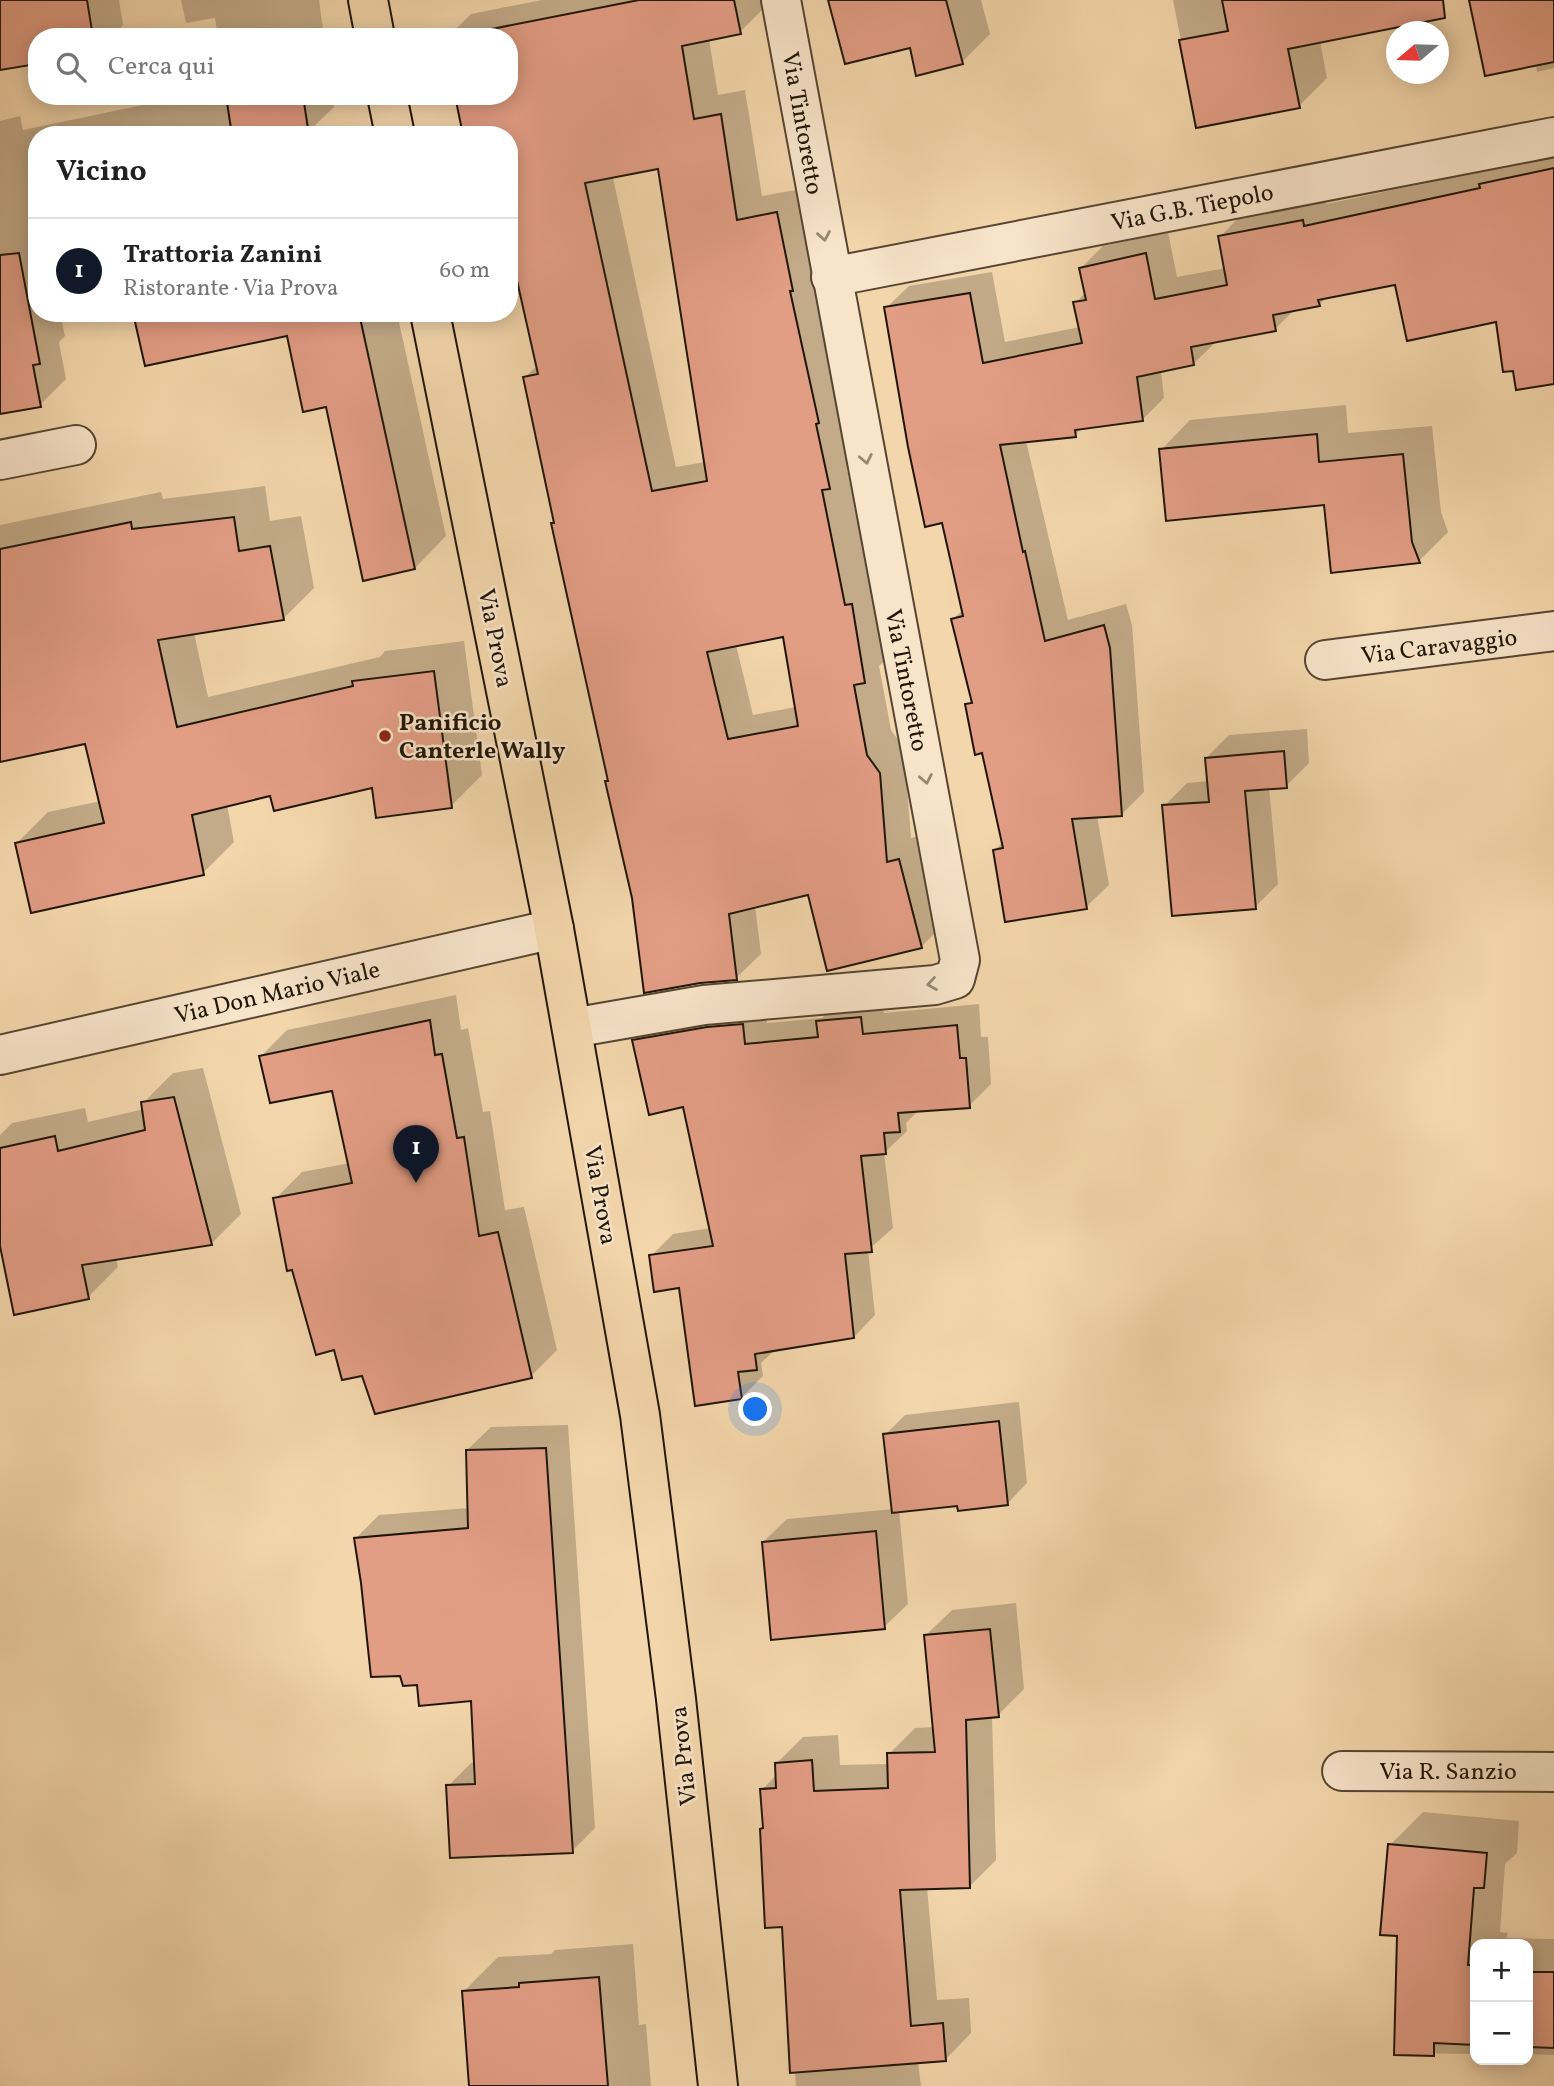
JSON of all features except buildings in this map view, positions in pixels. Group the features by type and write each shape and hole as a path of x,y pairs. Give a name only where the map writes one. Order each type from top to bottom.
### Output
{"main road":[{"path":"368,0 373,28"},
{"path":"389,105 393,126"},
{"name":"Via Prova","path":"432,322 554,929 640,1415 679,1726 718,2086"}],"street":[{"name":"Via Tintoretto","path":"572,1028 704,1005 935,985 955,979 960,960 781,0"},
{"name":"Via G.B. Tiepolo","path":"831,277 1554,137"},
{"path":"0,460 76,445"},
{"name":"Via Caravaggio","path":"1325,660 1554,631"},
{"name":"Via Don Mario Viale","path":"0,1055 554,929"},
{"name":"Via R. Sanzio","path":"1342,1771 1554,1772"}],"place":[{"name":"Panificio Canterle Wally","path":"385,736"},
{"name":"Trattoria Zanini","path":"416,1183"}]}
